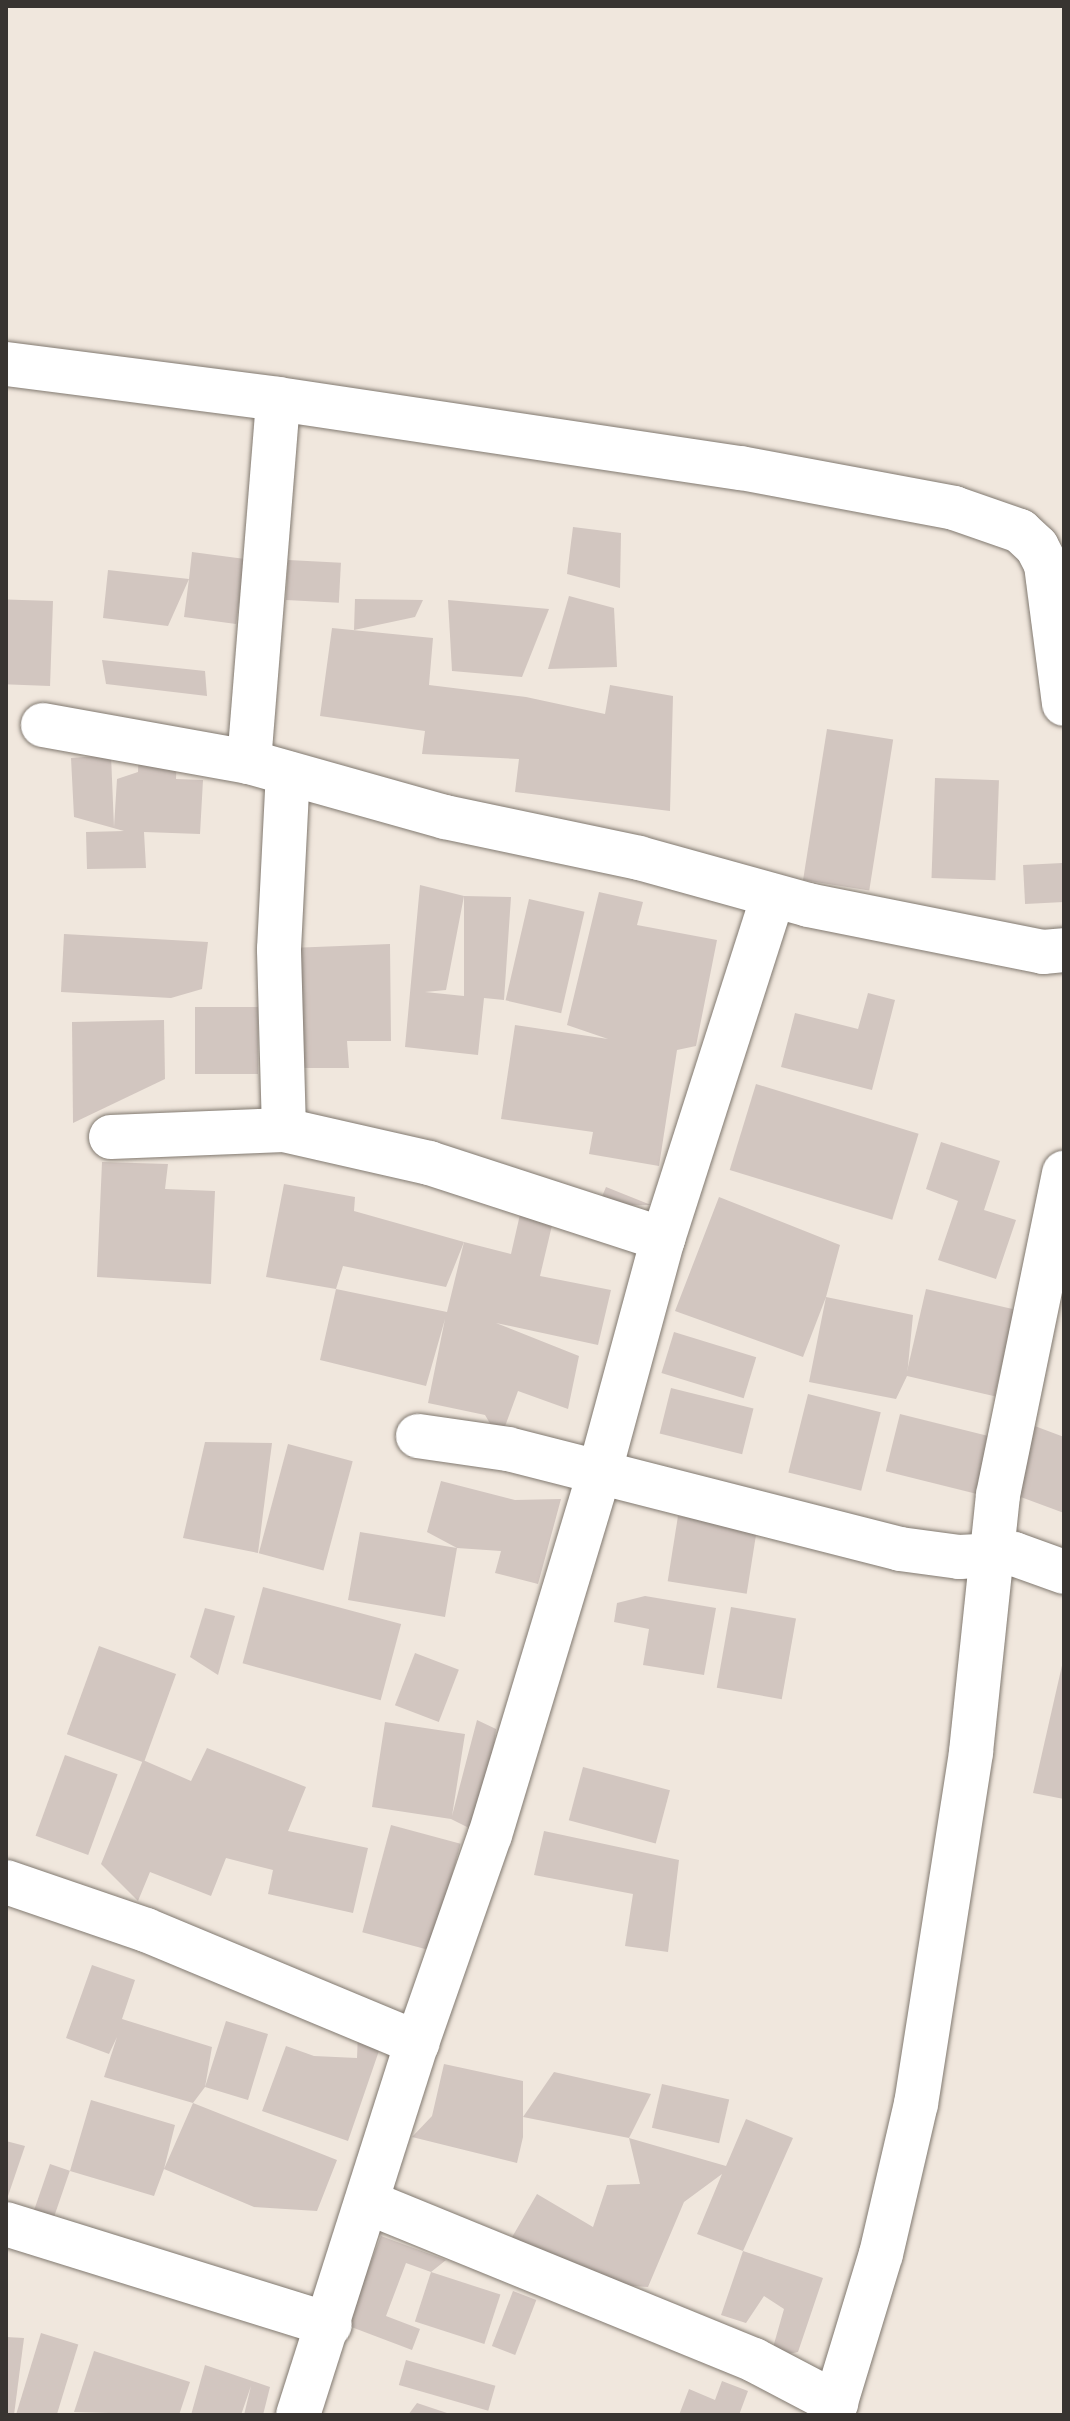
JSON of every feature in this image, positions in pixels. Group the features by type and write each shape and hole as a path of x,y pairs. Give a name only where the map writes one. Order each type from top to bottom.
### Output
{"street":[{"path":"6,364 278,399 863,489 954,508 1020,531 1046,565 1064,704"},
{"path":"278,399 269,768 279,949 284,1130"},
{"path":"43,725 269,768 773,896 1043,952 1064,950"},
{"path":"298,2415 330,2325 417,2043 490,1835 599,1474 663,1239 773,896"},
{"path":"111,1137 284,1130 429,1163 663,1239"},
{"path":"367,2202 754,2360 834,2409 881,2254 916,2104 971,1752 991,1553 1064,1173"},
{"path":"418,1436 508,1449 900,1549 959,1557 991,1553 1035,1559 1064,1572"},
{"path":"6,1882 146,1930 417,2043"},
{"path":"6,2224 330,2325"}],"building":[{"path":"573,527 621,533 620,588 567,574"},
{"path":"192,552 245,559 236,624 184,617"},
{"path":"288,560 341,563 339,603 286,600"},
{"path":"108,570 189,579 168,626 103,618"},
{"path":"569,596 614,608 617,667 548,669"},
{"path":"7,599 53,601 50,686 6,684"},
{"path":"355,599 423,600 415,617 354,630"},
{"path":"448,600 549,609 522,677 452,671"},
{"path":"332,628 433,638 429,685 526,697 605,714 610,685 673,696 670,811 515,792 519,759 422,754 425,731 320,716"},
{"path":"102,660 205,671 207,696 106,684"},
{"path":"827,729 893,739 869,891 803,880"},
{"path":"139,746 177,748 176,779 203,780 200,834 144,832 146,868 87,869 86,832 124,831 74,817 71,758 111,755 114,827 117,779 138,772"},
{"path":"935,778 999,780 995,880 932,878"},
{"path":"1062,863 1064,902 1025,904 1023,865"},
{"path":"420,885 464,896 511,897 504,1000 484,998 478,1055 405,1047","holes":["464,896 464,996 425,992 446,990"]},
{"path":"599,892 643,902 637,925 717,940 696,1046 677,1050 659,1166 589,1154 593,1132 501,1119 515,1025 608,1039 567,1025"},
{"path":"529,899 585,912 561,1013 506,1000"},
{"path":"64,934 208,942 202,989 171,998 61,992"},
{"path":"390,944 391,1041 347,1041 349,1068 296,1068 290,948"},
{"path":"868,993 895,1000 872,1090 781,1067 795,1013 858,1029"},
{"path":"195,1007 258,1007 258,1074 195,1074"},
{"path":"164,1020 165,1079 73,1123 72,1022"},
{"path":"756,1084 919,1134 892,1220 730,1170"},
{"path":"941,1142 1000,1161 984,1210 1016,1220 996,1279 938,1260 958,1201 926,1189"},
{"path":"102,1162 168,1164 165,1189 215,1191 211,1284 97,1277"},
{"path":"284,1184 355,1197 354,1211 464,1242 446,1287 343,1266 336,1289 266,1277"},
{"path":"606,1187 651,1205 598,1206"},
{"path":"719,1197 840,1245 826,1297 803,1357 675,1311"},
{"path":"521,1210 554,1217 540,1276 611,1290 598,1345 496,1323 579,1356 568,1409 518,1391 500,1440 485,1415 428,1403 445,1319 426,1386 320,1360 336,1289 447,1312 464,1242 511,1254"},
{"path":"926,1289 1015,1309 995,1396 906,1376"},
{"path":"826,1297 913,1315 907,1376 896,1399 809,1382"},
{"path":"674,1332 756,1357 744,1398 661,1373"},
{"path":"671,1388 753,1409 742,1454 660,1434"},
{"path":"808,1394 881,1412 861,1491 788,1473"},
{"path":"900,1414 990,1436 976,1494 886,1471"},
{"path":"1032,1425 1064,1437 1064,1513 1007,1492"},
{"path":"205,1442 272,1443 258,1553 183,1538"},
{"path":"288,1444 353,1461 323,1570 259,1553"},
{"path":"441,1481 515,1500 561,1499 538,1584 495,1573 501,1551 457,1548 427,1532"},
{"path":"678,1516 757,1529 747,1594 668,1581"},
{"path":"360,1532 457,1548 445,1617 348,1600"},
{"path":"263,1587 401,1624 381,1700 243,1663"},
{"path":"645,1596 716,1608 704,1675 643,1665 649,1629 614,1622 617,1603"},
{"path":"731,1607 796,1618 782,1699 717,1688"},
{"path":"205,1608 235,1616 218,1675 190,1657"},
{"path":"99,1646 176,1674 144,1762 67,1734"},
{"path":"415,1653 459,1670 439,1722 395,1705"},
{"path":"1064,1662 1064,1799 1033,1793"},
{"path":"477,1720 496,1729 483,1835 451,1819 372,1807 385,1722 465,1734 452,1816"},
{"path":"207,1748 306,1787 288,1831 368,1848 353,1913 268,1894 273,1870 226,1858 211,1896 150,1872 138,1901 101,1864 143,1760 191,1781"},
{"path":"65,1755 118,1774 88,1855 36,1836"},
{"path":"583,1767 670,1790 656,1843 569,1820"},
{"path":"391,1825 461,1844 432,1951 362,1932"},
{"path":"544,1831 679,1860 668,1952 625,1946 633,1894 534,1875"},
{"path":"92,1965 135,1980 122,2019 212,2047 205,2087 193,2103 104,2077 117,2037 109,2054 66,2038"},
{"path":"226,2021 268,2034 248,2100 205,2087"},
{"path":"358,2033 382,2042 348,2141 262,2111 286,2046 314,2056 357,2058"},
{"path":"444,2064 523,2081 523,2137 517,2163 412,2137 432,2116"},
{"path":"554,2072 651,2094 629,2138 523,2117"},
{"path":"662,2084 729,2100 719,2143 652,2128"},
{"path":"91,2100 175,2125 154,2196 70,2171"},
{"path":"193,2103 337,2160 317,2211 254,2207 164,2169"},
{"path":"746,2119 793,2138 743,2251 697,2234 722,2174 684,2202 648,2287 573,2282 511,2239 537,2194 593,2227 607,2185 640,2184 629,2138 726,2166"},
{"path":"6,2141 25,2146 7,2199 6,2198"},
{"path":"50,2164 70,2171 54,2217 34,2210"},
{"path":"381,2236 446,2260 431,2272 406,2263 386,2316 420,2329 412,2350 346,2325"},
{"path":"743,2251 823,2278 798,2352 770,2358 784,2309 764,2296 746,2323 721,2315"},
{"path":"431,2272 500,2295 484,2344 415,2321"},
{"path":"513,2291 536,2300 515,2355 492,2346"},
{"path":"41,2333 78,2344 57,2415 16,2414"},
{"path":"6,2337 24,2338 14,2415 6,2415"},
{"path":"94,2351 190,2382 179,2415 74,2412"},
{"path":"406,2360 495,2386 488,2411 399,2385"},
{"path":"205,2365 270,2387 263,2415 244,2415 251,2386 241,2415 191,2415"},
{"path":"722,2381 748,2391 739,2415 679,2415 689,2389 715,2400"},
{"path":"417,2403 450,2414 450,2415 408,2415"}]}
